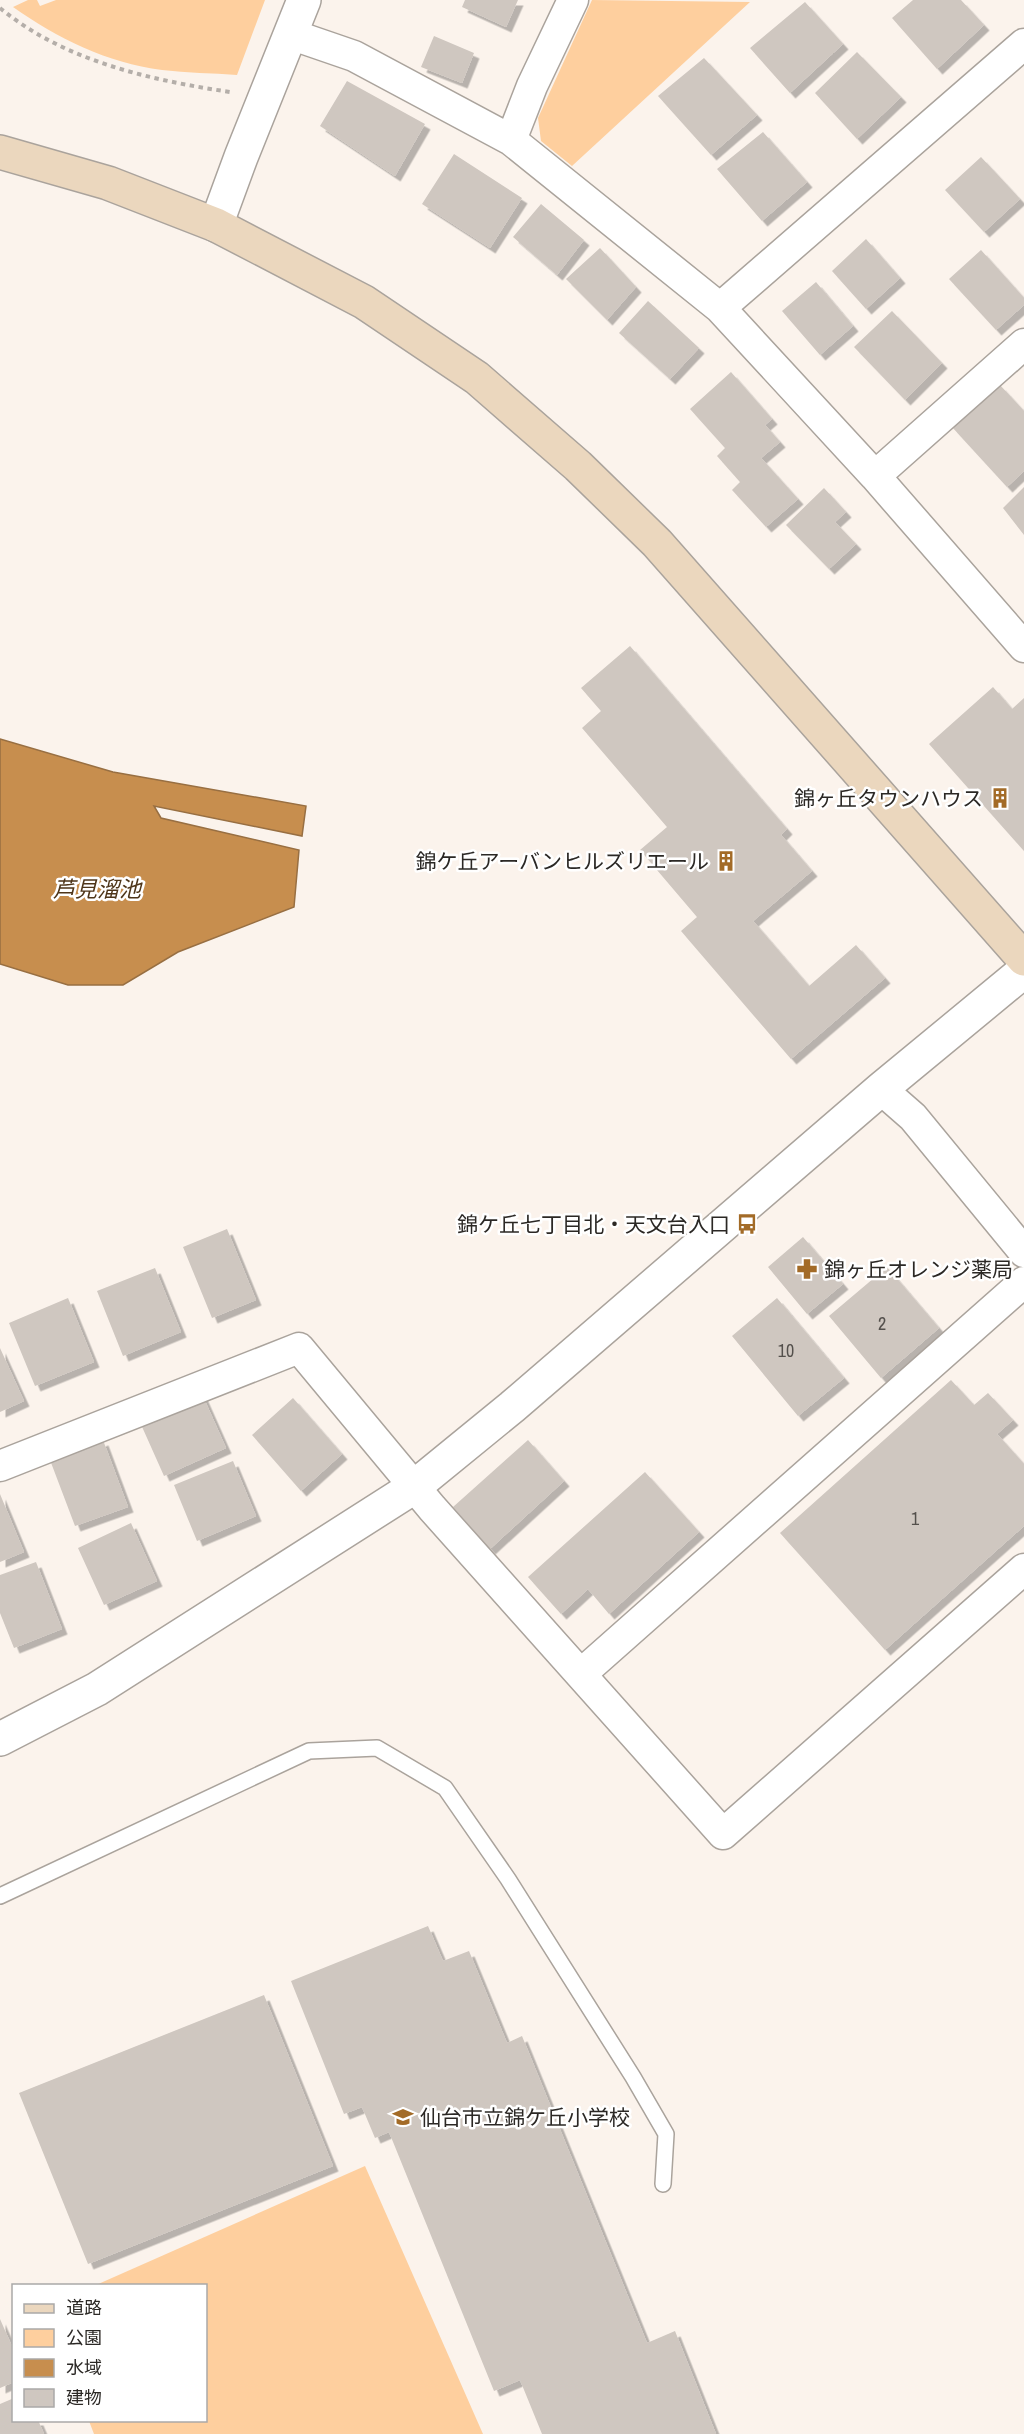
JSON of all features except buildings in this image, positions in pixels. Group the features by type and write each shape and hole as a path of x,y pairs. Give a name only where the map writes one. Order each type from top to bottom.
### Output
{"main road":[{"path":"0,152 108,183 216,225 364,302 477,378 579,466 657,543 1024,959"}],"street":[{"path":"216,225 304,0"},
{"path":"511,140 532,86 573,0"},
{"path":"290,34 354,56 511,140 720,308 875,476 1024,646"},
{"path":"720,308 1024,44"},
{"path":"875,476 1024,344"},
{"path":"0,1740 97,1689 414,1487 521,1399 881,1089 1024,971"},
{"path":"881,1089 913,1116 1024,1252"},
{"path":"581,1674 1024,1282"},
{"path":"0,1466 299,1348 414,1487 723,1834 1024,1569"}],"lane":[{"path":"0,1896 309,1752 377,1748 445,1788 508,1880 633,2077 666,2134 663,2184"}],"path":[{"path":"0,8 58,45 104,64 151,78 240,93"}],"green space":[{"path":"28,0 37,0 40,6 56,0 265,0 237,75 162,70 122,62 102,55 65,39 13,7"},
{"path":"592,0 750,2 572,166 541,141 538,118"},
{"path":"365,2166 483,2434 94,2434 89,2422 207,2422 207,2284 98,2284"}],"water":[{"name":"芦見溜池","path":"0,739 113,772 306,806 302,836 154,806 161,818 299,850 294,907 178,952 123,985 68,985 0,964"}],"place":[{"name":"錦ヶ丘タウンハウス","path":"1000,798"},
{"name":"錦ケ丘アーバンヒルズリエール","path":"726,861"},
{"name":"錦ケ丘七丁目北・天文台入口","path":"747,1224"},
{"name":"錦ヶ丘オレンジ薬局","path":"807,1269"},
{"name":"仙台市立錦ケ丘小学校","path":"403,2117"}]}
